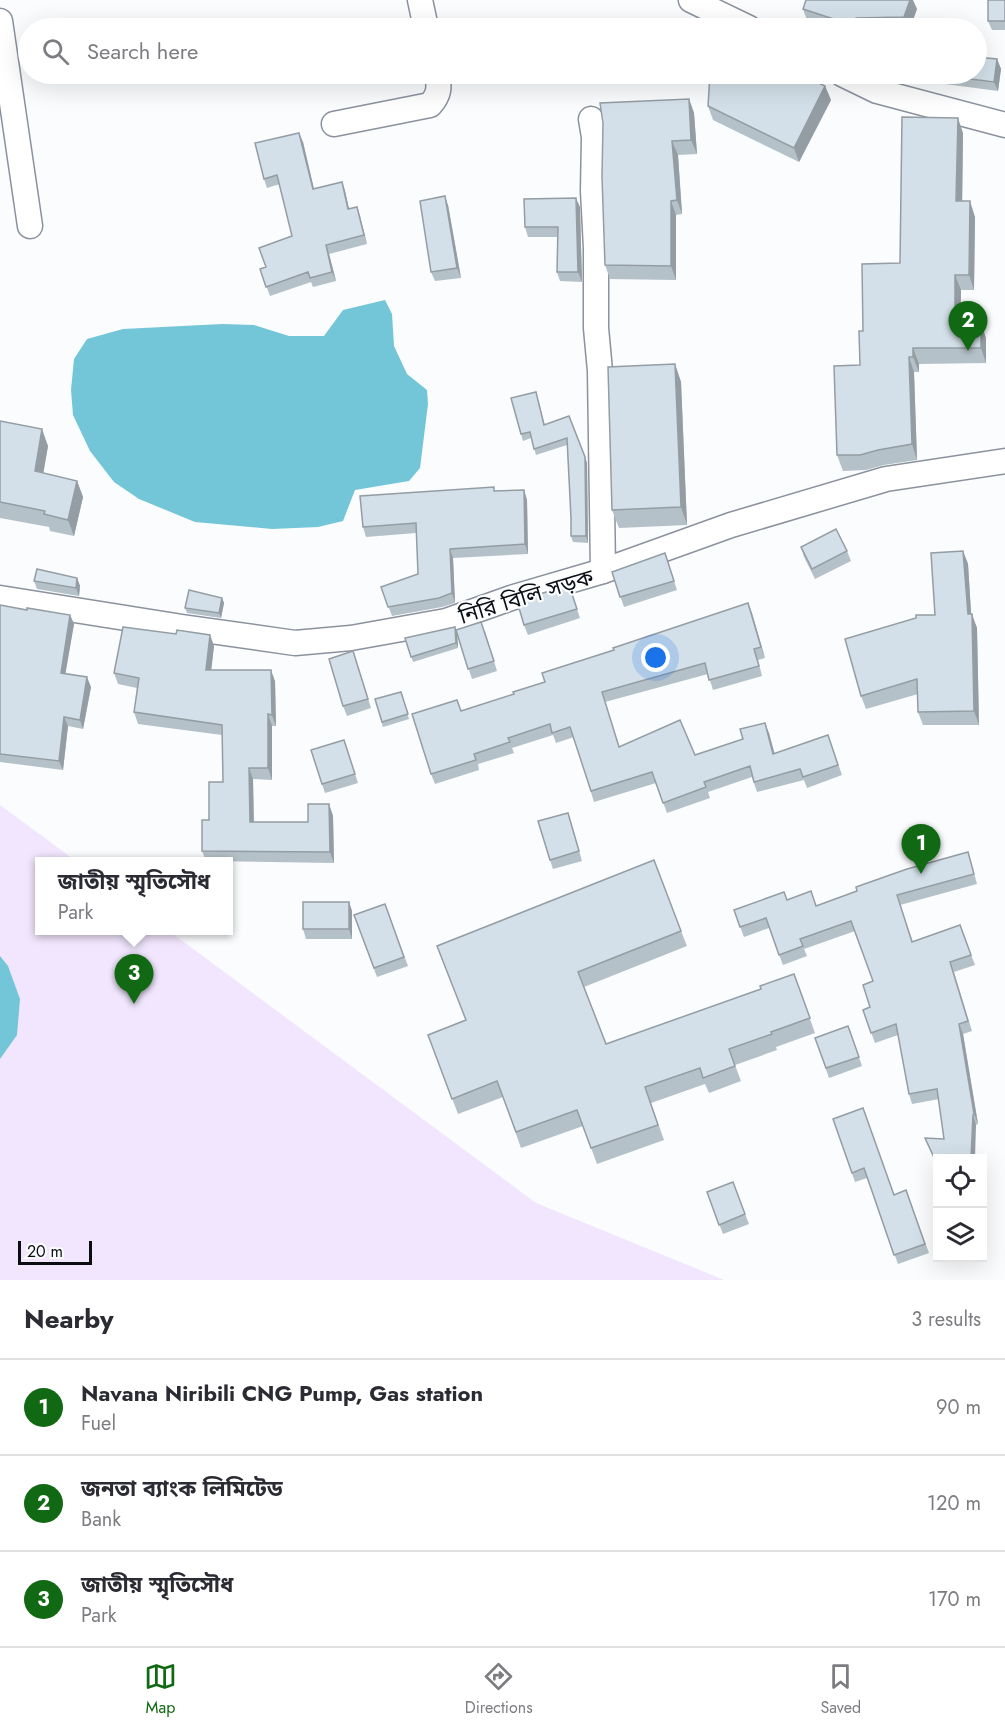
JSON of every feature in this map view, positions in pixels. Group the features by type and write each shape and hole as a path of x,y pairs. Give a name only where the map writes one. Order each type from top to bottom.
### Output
{"street":[{"path":"420,0 424,18"},
{"path":"691,0 728,18"},
{"path":"0,21 30,226"},
{"path":"334,124 430,105 438,96 439,84"},
{"path":"863,84 877,91 1005,125"},
{"name":"নিরি বিলি সড়ক","path":"0,598 295,643 351,638 446,621 511,598 603,571 600,371 596,328 597,248 593,191 594,137 591,119"},
{"path":"603,571 731,525 886,478 1005,461"}],"shaded area":[{"path":"0,805 71,857 35,857 35,935 174,935 536,1203 724,1280 0,1280"}],"water":[{"path":"385,300 392,314 394,346 407,374 427,390 428,404 420,468 409,481 355,490 343,521 318,527 272,529 195,522 139,499 114,482 90,451 73,415 71,390 74,359 87,339 123,329 222,324 254,325 289,336 324,336 343,310"},
{"path":"0,956 8,966 20,999 17,1035 0,1059"}],"building":[{"path":"806,0 910,0 904,17 831,18 803,9"},
{"path":"988,0 1005,0 1005,21 988,21"},
{"path":"987,58 997,59 994,82 987,81"},
{"path":"709,84 821,84 825,86 794,148 708,106"},
{"path":"689,99 691,140 672,141 677,200 671,201 671,266 605,265 603,123 600,103"},
{"path":"902,117 958,118 956,201 970,201 969,275 955,275 955,322 981,323 981,348 913,348 913,357 909,357 912,444 860,455 837,455 834,366 860,365 859,331 863,331 862,264 900,263"},
{"path":"299,133 313,189 342,182 348,209 357,207 364,235 326,245 332,272 310,278 308,272 266,287 260,269 266,267 259,248 292,236 277,175 264,179 255,143"},
{"path":"445,196 457,268 431,272 420,201"},
{"path":"576,198 578,272 557,272 558,227 525,227 524,199"},
{"path":"675,364 681,507 612,510 608,367"},
{"path":"536,392 544,425 569,416 585,457 586,536 571,536 567,438 534,449 530,432 521,434 511,398"},
{"path":"0,421 42,429 35,471 77,481 68,520 44,514 45,511 0,502"},
{"path":"494,487 494,491 524,490 525,544 450,549 452,593 439,598 388,607 381,587 418,574 416,523 363,527 360,496"},
{"path":"836,529 847,551 812,569 801,547"},
{"path":"963,551 968,614 972,614 974,711 918,712 917,679 861,696 845,639 916,618 916,615 935,615 931,553"},
{"path":"665,553 674,581 620,597 612,572"},
{"path":"37,569 77,578 76,588 34,581"},
{"path":"569,585 577,609 524,625 517,601"},
{"path":"189,590 222,598 219,613 185,608"},
{"path":"748,603 761,647 754,649 759,666 709,680 705,663 602,692 619,747 680,720 695,755 743,739 740,729 765,723 773,754 828,735 838,765 803,777 800,769 754,782 750,766 704,782 706,787 663,803 652,772 591,791 570,727 552,733 550,724 508,738 510,742 474,754 476,760 431,774 412,714 457,700 461,711 514,694 513,692 545,682 542,673"},
{"path":"0,605 70,615 61,673 87,677 80,720 64,717 59,761 0,754"},
{"path":"481,622 494,661 468,669 456,630"},
{"path":"123,627 176,634 177,630 210,635 206,670 271,670 272,715 268,714 268,768 249,768 250,822 308,822 308,804 329,804 330,852 202,851 202,820 209,820 209,782 223,782 222,725 134,712 139,678 114,673"},
{"path":"455,627 456,643 411,657 405,638"},
{"path":"353,651 368,699 343,706 329,659"},
{"path":"401,692 408,714 382,722 375,699"},
{"path":"344,740 355,774 322,784 311,750"},
{"path":"568,813 579,851 550,860 538,821"},
{"path":"968,852 974,874 897,895 912,942 960,925 971,955 950,962 968,1021 959,1024 974,1114 971,1154 933,1155 925,1138 944,1139 937,1089 909,1094 896,1024 871,1033 863,1010 870,1007 863,985 873,981 851,921 800,939 803,946 779,955 766,918 740,927 734,910 784,892 787,900 811,891 816,906 857,891 856,887 907,869"},
{"path":"654,860 681,931 578,972 606,1044 761,989 760,986 794,974 810,1018 729,1049 735,1066 703,1078 700,1068 645,1087 658,1125 591,1148 577,1110 516,1132 497,1081 452,1099 428,1035 466,1020 437,946"},
{"path":"303,902 349,902 349,929 303,929"},
{"path":"385,904 404,957 374,968 354,915"},
{"path":"848,1026 859,1057 826,1068 815,1038"},
{"path":"863,1108 894,1195 906,1190 925,1244 894,1255 864,1168 852,1173 833,1119"},
{"path":"733,1182 745,1214 719,1225 707,1192"}],"place":[{"name":"জনতা ব্যাংক লিমিটেড","path":"968,351"},
{"name":"Navana Niribili CNG Pump, Gas station","path":"921,874"},
{"name":"জাতীয় স্মৃতিসৌধ","path":"134,1004"}]}
